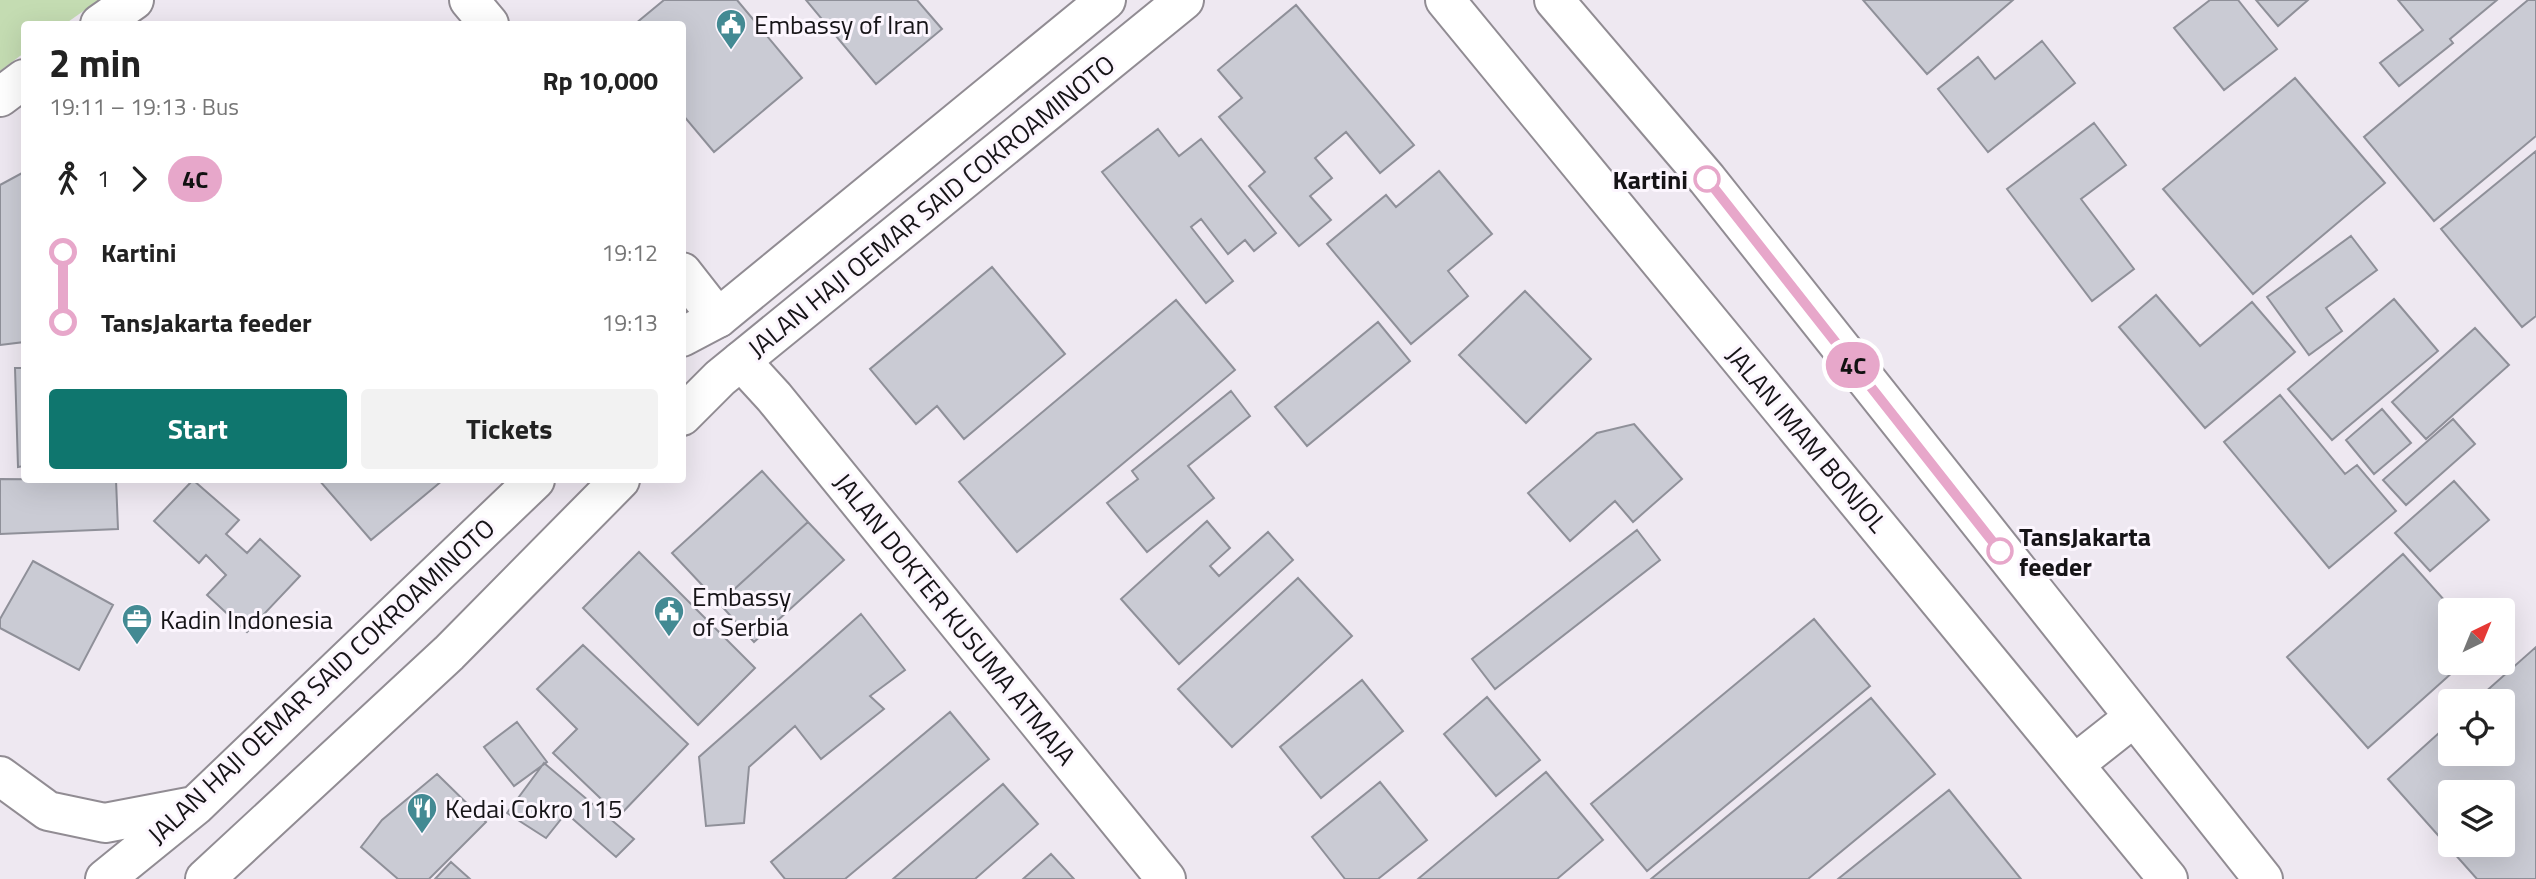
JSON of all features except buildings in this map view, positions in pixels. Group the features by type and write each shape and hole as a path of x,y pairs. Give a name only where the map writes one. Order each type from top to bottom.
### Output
{"main road":[{"path":"104,21 134,0"},
{"path":"469,0 486,21"},
{"name":"JALAN HAJI OEMAR SAID COKROAMINOTO","path":"686,335 718,318 1106,0"},
{"name":"JALAN HAJI OEMAR SAID COKROAMINOTO","path":"686,412 741,361 1184,0"},
{"name":"JALAN IMAM BONJOL","path":"1445,0 2076,763 2168,879"},
{"path":"1554,0 1707,179 2263,879"},
{"path":"0,97 21,81"},
{"path":"686,277 718,318"},
{"name":"JALAN DOKTER KUSUMA ATMAJA","path":"741,361 774,397 1166,879"},
{"name":"JALAN HAJI OEMAR SAID COKROAMINOTO","path":"105,879 195,806 531,483"},
{"path":"215,876 449,653 617,483"},
{"path":"2076,763 2133,718"},
{"path":"0,776 48,811 105,822 195,806"}],"green space":[{"path":"0,0 99,0 69,21 21,21 21,55 0,71"}],"bus line":[{"name":"4C","path":"1707,179 2000,551"}],"place":[{"name":"Embassy of Iran","path":"731,51"},
{"name":"Kartini","path":"1707,179"},
{"name":"TansJakarta feeder","path":"2000,551"},
{"name":"Embassy of Serbia","path":"669,638"},
{"name":"Kadin Indonesia","path":"137,646"},
{"name":"Kedai Cokro 115","path":"422,835"}]}
